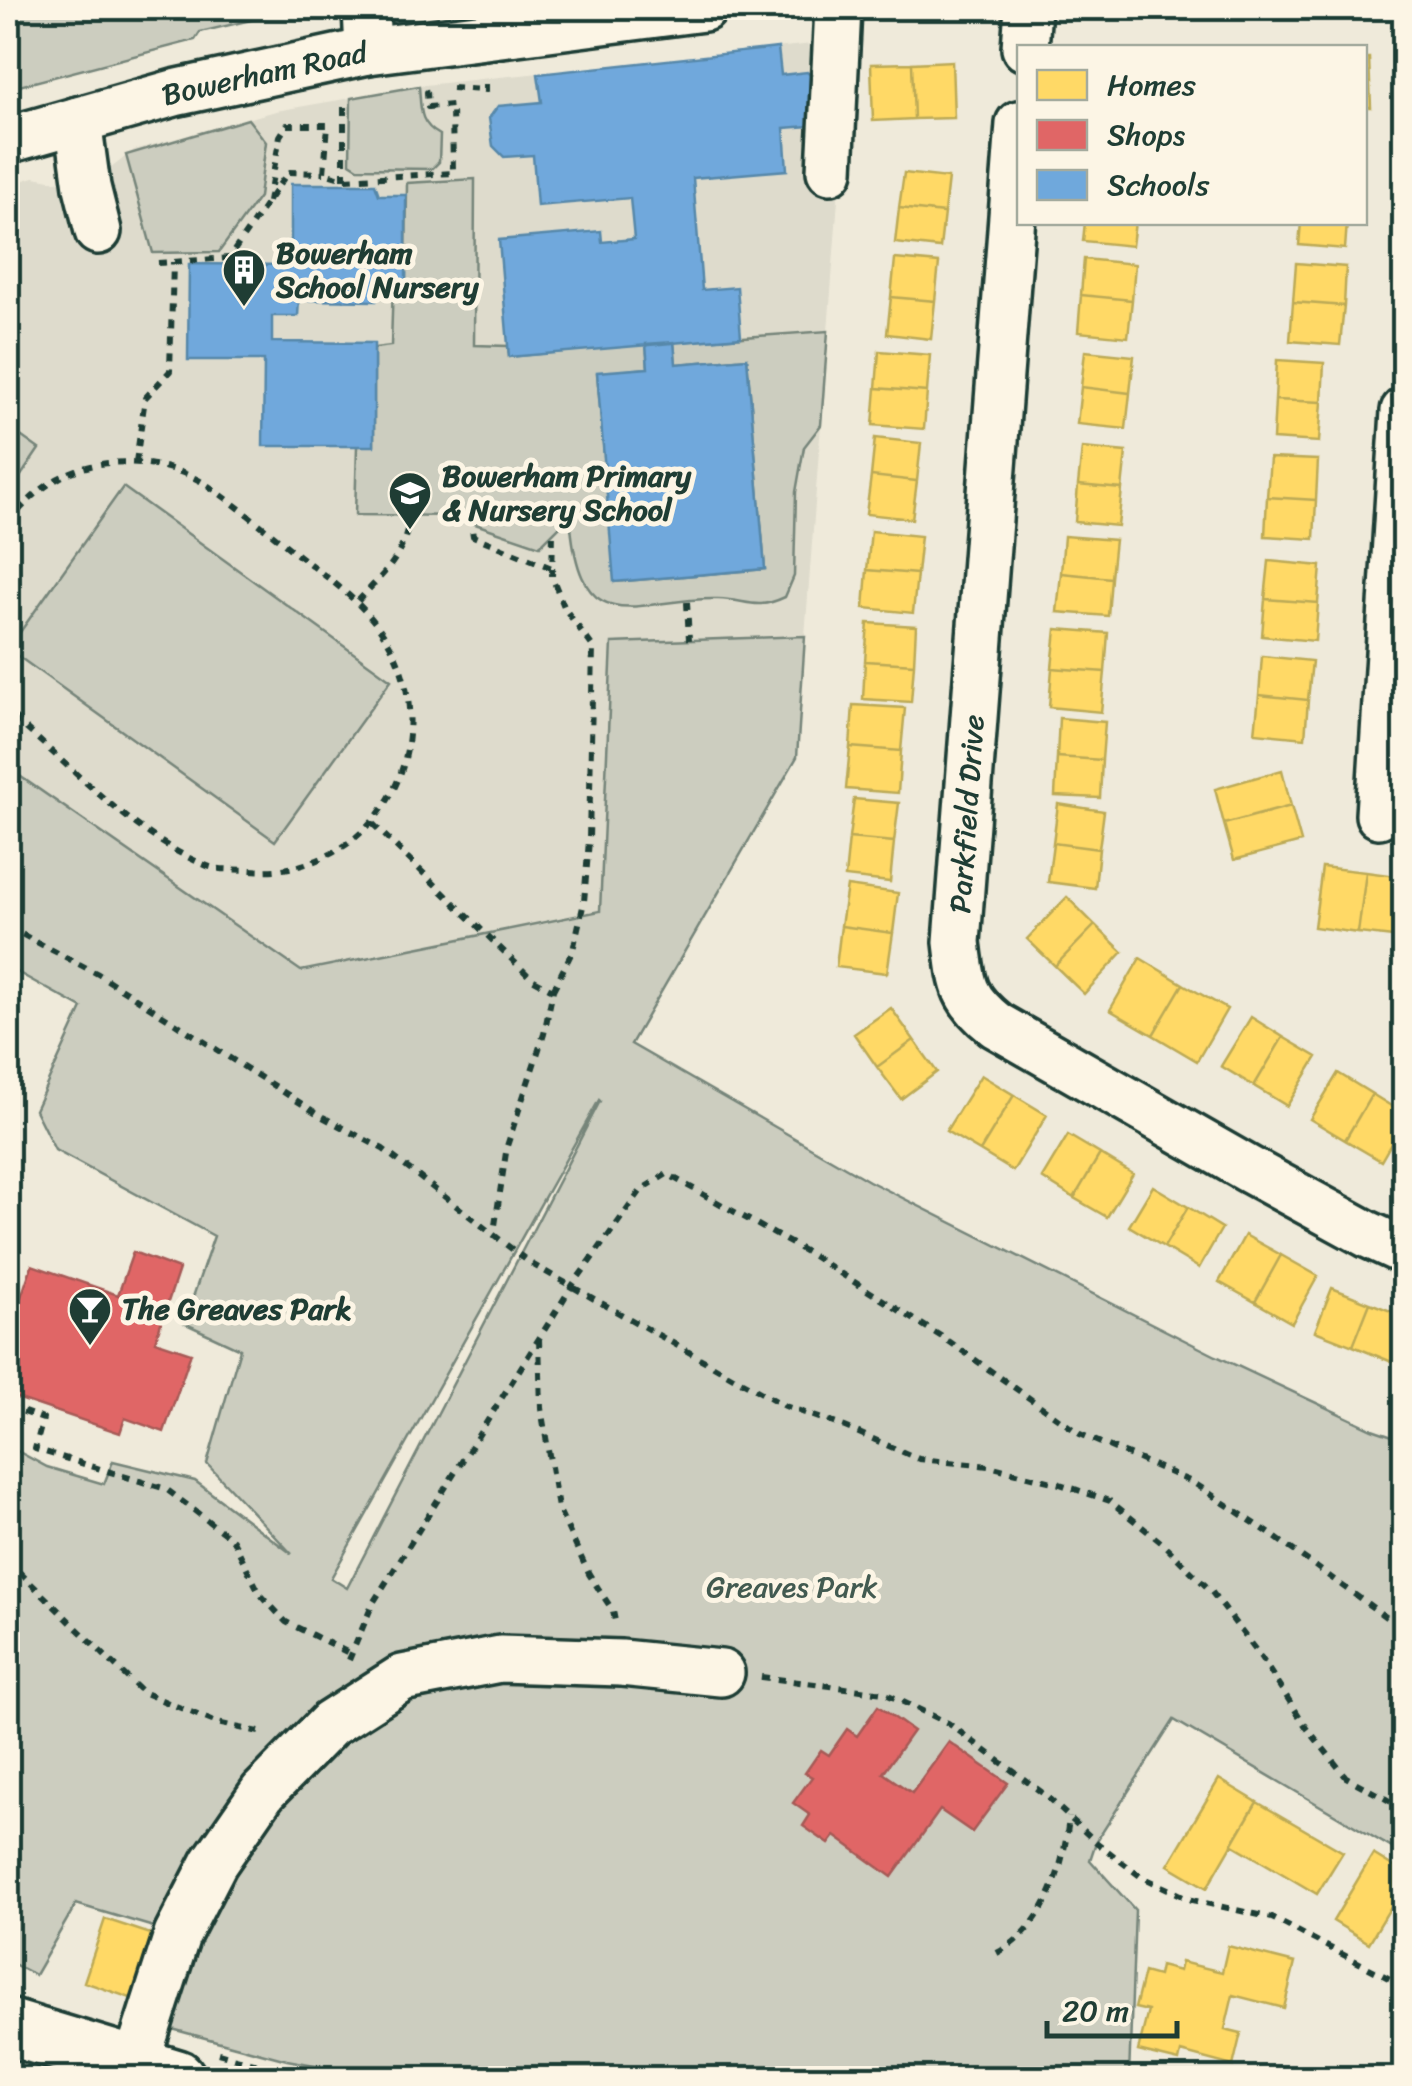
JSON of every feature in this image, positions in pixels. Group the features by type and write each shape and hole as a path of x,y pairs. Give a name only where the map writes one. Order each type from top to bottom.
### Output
{"main road":[{"path":"8,2026 176,2065"}],"street":[{"name":"Bowerham Road","path":"8,140 174,94 367,29 704,8"},
{"path":"830,172 838,8"},
{"path":"1026,45 1028,8"},
{"path":"78,120 87,187 98,231"},
{"name":"Parkfield Drive","path":"1017,163 957,942 961,978 973,1007 996,1025 1248,1169 1404,1251"},
{"path":"1379,816 1404,411"},
{"path":"176,2065 178,1935 214,1862 263,1792 319,1734 402,1678 500,1659 622,1663 722,1673"}],"path":[{"path":"158,263 229,258 288,172 324,173 344,179 453,173 452,105 428,107 427,92 486,90 486,73"},
{"path":"344,100 344,179"},
{"path":"268,202 280,136 287,125 328,125 324,173"},
{"path":"136,462 146,398 170,371 173,262"},
{"path":"8,523 26,502 60,476 93,467 136,462 172,468 208,485 358,601 385,634 400,668 410,716 408,757 373,824 317,862 274,872 210,868 164,846 20,724 8,708"},
{"path":"470,516 473,536 552,568"},
{"path":"358,601 398,558 406,538 408,517"},
{"path":"494,1232 507,1146 544,1034 553,990 573,950 584,902 589,840 592,647 566,609 552,576 553,532"},
{"path":"687,602 689,640"},
{"path":"373,824 532,979 553,990"},
{"path":"8,927 98,974 321,1116 383,1149 530,1263 785,1406 845,1426 919,1459 989,1466 1110,1501 1162,1543 1210,1591 1346,1777 1404,1809"},
{"path":"8,1561 142,1692 217,1723 319,1734 373,1603 572,1286 642,1189 668,1174 808,1253 950,1342 1080,1434 1194,1484 1404,1630"},
{"path":"539,1338 541,1408 558,1508 589,1574 614,1611 622,1663"},
{"path":"8,1406 44,1418 34,1449 166,1488 233,1540 260,1594 286,1622 351,1654"},
{"path":"722,1673 884,1693 948,1723 1140,1876 1192,1900 1272,1918 1404,1986"},
{"path":"997,1953 1013,1945 1039,1918 1057,1874 1069,1816"},
{"path":"176,2065 308,2078"}],"shaded area":[{"name":"Bowerham Primary & Nursery School","path":"850,40 805,636 612,643 601,911 301,971 8,768 8,185 34,177 87,187 134,150 276,111 425,85"}],"green space":[{"path":"8,8 302,8 200,32 195,40 8,89"},
{"path":"419,86 424,120 440,135 439,162 432,169 358,168 350,163 351,98"},
{"path":"248,119 266,142 259,197 219,252 153,253 126,155"},
{"path":"475,179 474,345 508,346 509,357 646,344 648,368 597,373 615,582 765,569 747,358 676,364 674,342 828,331 821,425 804,447 796,492 794,576 785,597 759,604 718,599 620,606 602,601 588,588 578,564 571,527 565,521 540,546 475,524 473,516 355,515 357,446 374,445 374,348 391,346 393,281 406,280 407,183"},
{"path":"8,427 39,449 8,495"},
{"path":"123,487 391,680 275,841 8,649"},
{"name":"Greaves Park","path":"805,636 797,757 631,1044 869,1181 1216,1356 1372,1429 1404,1440 1404,1855 1174,1720 1096,1842 1090,1860 1135,1910 1129,2078 387,2078 287,2060 161,2026 177,1934 76,1904 35,1975 8,1961 8,1446 47,1467 104,1484 113,1461 195,1481 292,1554 207,1464 240,1349 184,1323 214,1236 55,1150 35,1110 82,1008 8,967 8,768 301,971 600,911 612,643","holes":["600,1101 347,1588 331,1578"]}],"building: Homes":[{"path":"1367,58 1369,58 1371,107 1367,107"},
{"path":"952,61 954,118 914,119 912,63"},
{"path":"912,63 914,119 873,121 871,64"},
{"path":"904,173 948,178 944,213 899,208"},
{"path":"899,208 944,213 940,248 895,243"},
{"path":"1085,225 1135,225 1132,246 1083,241"},
{"path":"1301,225 1347,225 1345,249 1299,245"},
{"path":"895,259 939,263 935,301 891,297"},
{"path":"1084,259 1135,264 1132,300 1081,295"},
{"path":"1296,263 1346,267 1344,306 1293,302"},
{"path":"1081,295 1132,300 1128,337 1078,332"},
{"path":"891,297 935,301 931,339 887,334"},
{"path":"1293,302 1344,306 1340,345 1290,341"},
{"path":"879,351 930,355 927,392 876,388"},
{"path":"1085,351 1134,356 1130,393 1081,387"},
{"path":"1277,360 1324,363 1322,402 1275,400"},
{"path":"1081,387 1130,393 1126,429 1077,424"},
{"path":"876,388 927,392 924,429 873,425"},
{"path":"1275,400 1322,402 1319,442 1273,439"},
{"path":"875,438 921,443 917,481 871,476"},
{"path":"1082,448 1126,452 1122,489 1078,485"},
{"path":"1270,458 1318,460 1316,500 1267,497"},
{"path":"871,476 917,481 912,519 866,514"},
{"path":"1078,485 1122,489 1118,526 1075,522"},
{"path":"1267,497 1316,500 1314,539 1265,536"},
{"path":"871,531 921,536 917,574 867,570"},
{"path":"1064,536 1115,540 1111,578 1061,573"},
{"path":"1269,561 1321,566 1318,603 1265,599"},
{"path":"867,570 917,574 913,613 864,608"},
{"path":"1061,573 1111,578 1108,616 1057,612"},
{"path":"1265,599 1318,603 1315,641 1262,636"},
{"path":"868,623 916,626 914,664 865,661"},
{"path":"1056,629 1108,633 1105,672 1052,668"},
{"path":"1262,656 1312,661 1308,700 1259,695"},
{"path":"865,661 914,664 911,702 863,699"},
{"path":"1052,668 1105,672 1101,712 1049,707"},
{"path":"1259,695 1308,700 1305,738 1255,733"},
{"path":"853,705 905,708 901,751 850,747"},
{"path":"1059,718 1105,722 1102,760 1057,757"},
{"path":"850,747 901,751 898,793 846,789"},
{"path":"1057,757 1102,760 1100,798 1055,796"},
{"path":"1282,770 1291,806 1224,824 1215,789"},
{"path":"854,799 899,803 894,842 849,838"},
{"path":"1058,804 1104,811 1099,849 1053,843"},
{"path":"1291,806 1301,842 1234,860 1224,824"},
{"path":"849,838 894,842 890,882 845,877"},
{"path":"1053,843 1099,849 1095,888 1048,882"},
{"path":"1322,867 1366,872 1358,933 1314,927"},
{"path":"1366,872 1404,877 1402,938 1358,933"},
{"path":"847,886 898,893 893,933 841,926"},
{"path":"1067,897 1095,925 1055,966 1027,939"},
{"path":"1095,925 1123,952 1084,994 1055,966"},
{"path":"841,926 893,933 887,973 836,967"},
{"path":"1140,958 1183,984 1153,1035 1110,1010"},
{"path":"1183,984 1227,1009 1197,1061 1153,1035"},
{"path":"891,1008 914,1040 877,1067 854,1034"},
{"path":"1251,1017 1283,1037 1254,1086 1221,1066"},
{"path":"1283,1037 1317,1057 1287,1106 1254,1086"},
{"path":"914,1040 937,1072 901,1099 877,1067"},
{"path":"1338,1073 1372,1094 1345,1140 1310,1119"},
{"path":"981,1075 1014,1095 980,1151 946,1131"},
{"path":"1372,1094 1404,1114 1404,1121 1381,1161 1345,1140"},
{"path":"1014,1095 1047,1115 1013,1171 980,1151"},
{"path":"1068,1135 1100,1154 1074,1198 1042,1178"},
{"path":"1100,1154 1133,1174 1107,1217 1074,1198"},
{"path":"1153,1186 1188,1207 1164,1247 1129,1226"},
{"path":"1188,1207 1222,1228 1199,1268 1164,1247"},
{"path":"1245,1235 1281,1255 1255,1302 1219,1282"},
{"path":"1281,1255 1318,1276 1292,1323 1255,1302"},
{"path":"1332,1288 1370,1303 1353,1346 1315,1331"},
{"path":"1370,1303 1404,1316 1404,1329 1392,1362 1353,1346"},
{"path":"1219,1779 1257,1802 1207,1888 1168,1865"},
{"path":"1257,1802 1343,1852 1317,1894 1232,1844"},
{"path":"1373,1854 1404,1873 1404,1885 1369,1943 1333,1921"},
{"path":"105,1919 166,1939 145,2003 84,1982"},
{"path":"1228,1946 1295,1963 1284,2008 1233,1995 1225,2029 1241,2033 1233,2066 1181,2052 1179,2061 1138,2051 1148,2011 1135,2008 1144,1972 1158,1976 1160,1966 1179,1971 1181,1962 1222,1972"}],"building: Shops":[{"name":"The Greaves Park","path":"133,1252 179,1269 155,1341 191,1353 164,1432 125,1418 120,1433 8,1395 8,1335 32,1265 118,1295"},
{"path":"878,1706 913,1731 883,1773 912,1793 949,1742 1008,1783 972,1832 940,1810 892,1877 835,1836 829,1844 803,1826 810,1815 793,1803 812,1777 805,1773 821,1750 829,1755 847,1729 857,1736"}],"building: Schools":[{"path":"778,48 781,75 807,72 823,86 810,126 784,128 787,170 693,178 702,290 737,287 741,337 509,357 499,240 601,231 602,242 634,239 630,198 537,206 533,155 504,157 493,146 489,118 498,106 542,102 538,74"},
{"name":"Bowerham School Nursery","path":"291,184 375,184 379,195 406,195 406,281 376,281 376,301 299,300 298,316 272,316 272,342 374,343 374,446 263,446 264,360 188,360 189,264 291,265"},
{"path":"674,342 676,364 747,358 765,569 614,582 597,372 648,368 646,344"}],"place":[{"name":"Bowerham School Nursery","path":"244,308"},
{"name":"Bowerham Primary & Nursery School","path":"410,531"},
{"name":"The Greaves Park","path":"90,1347"}]}
